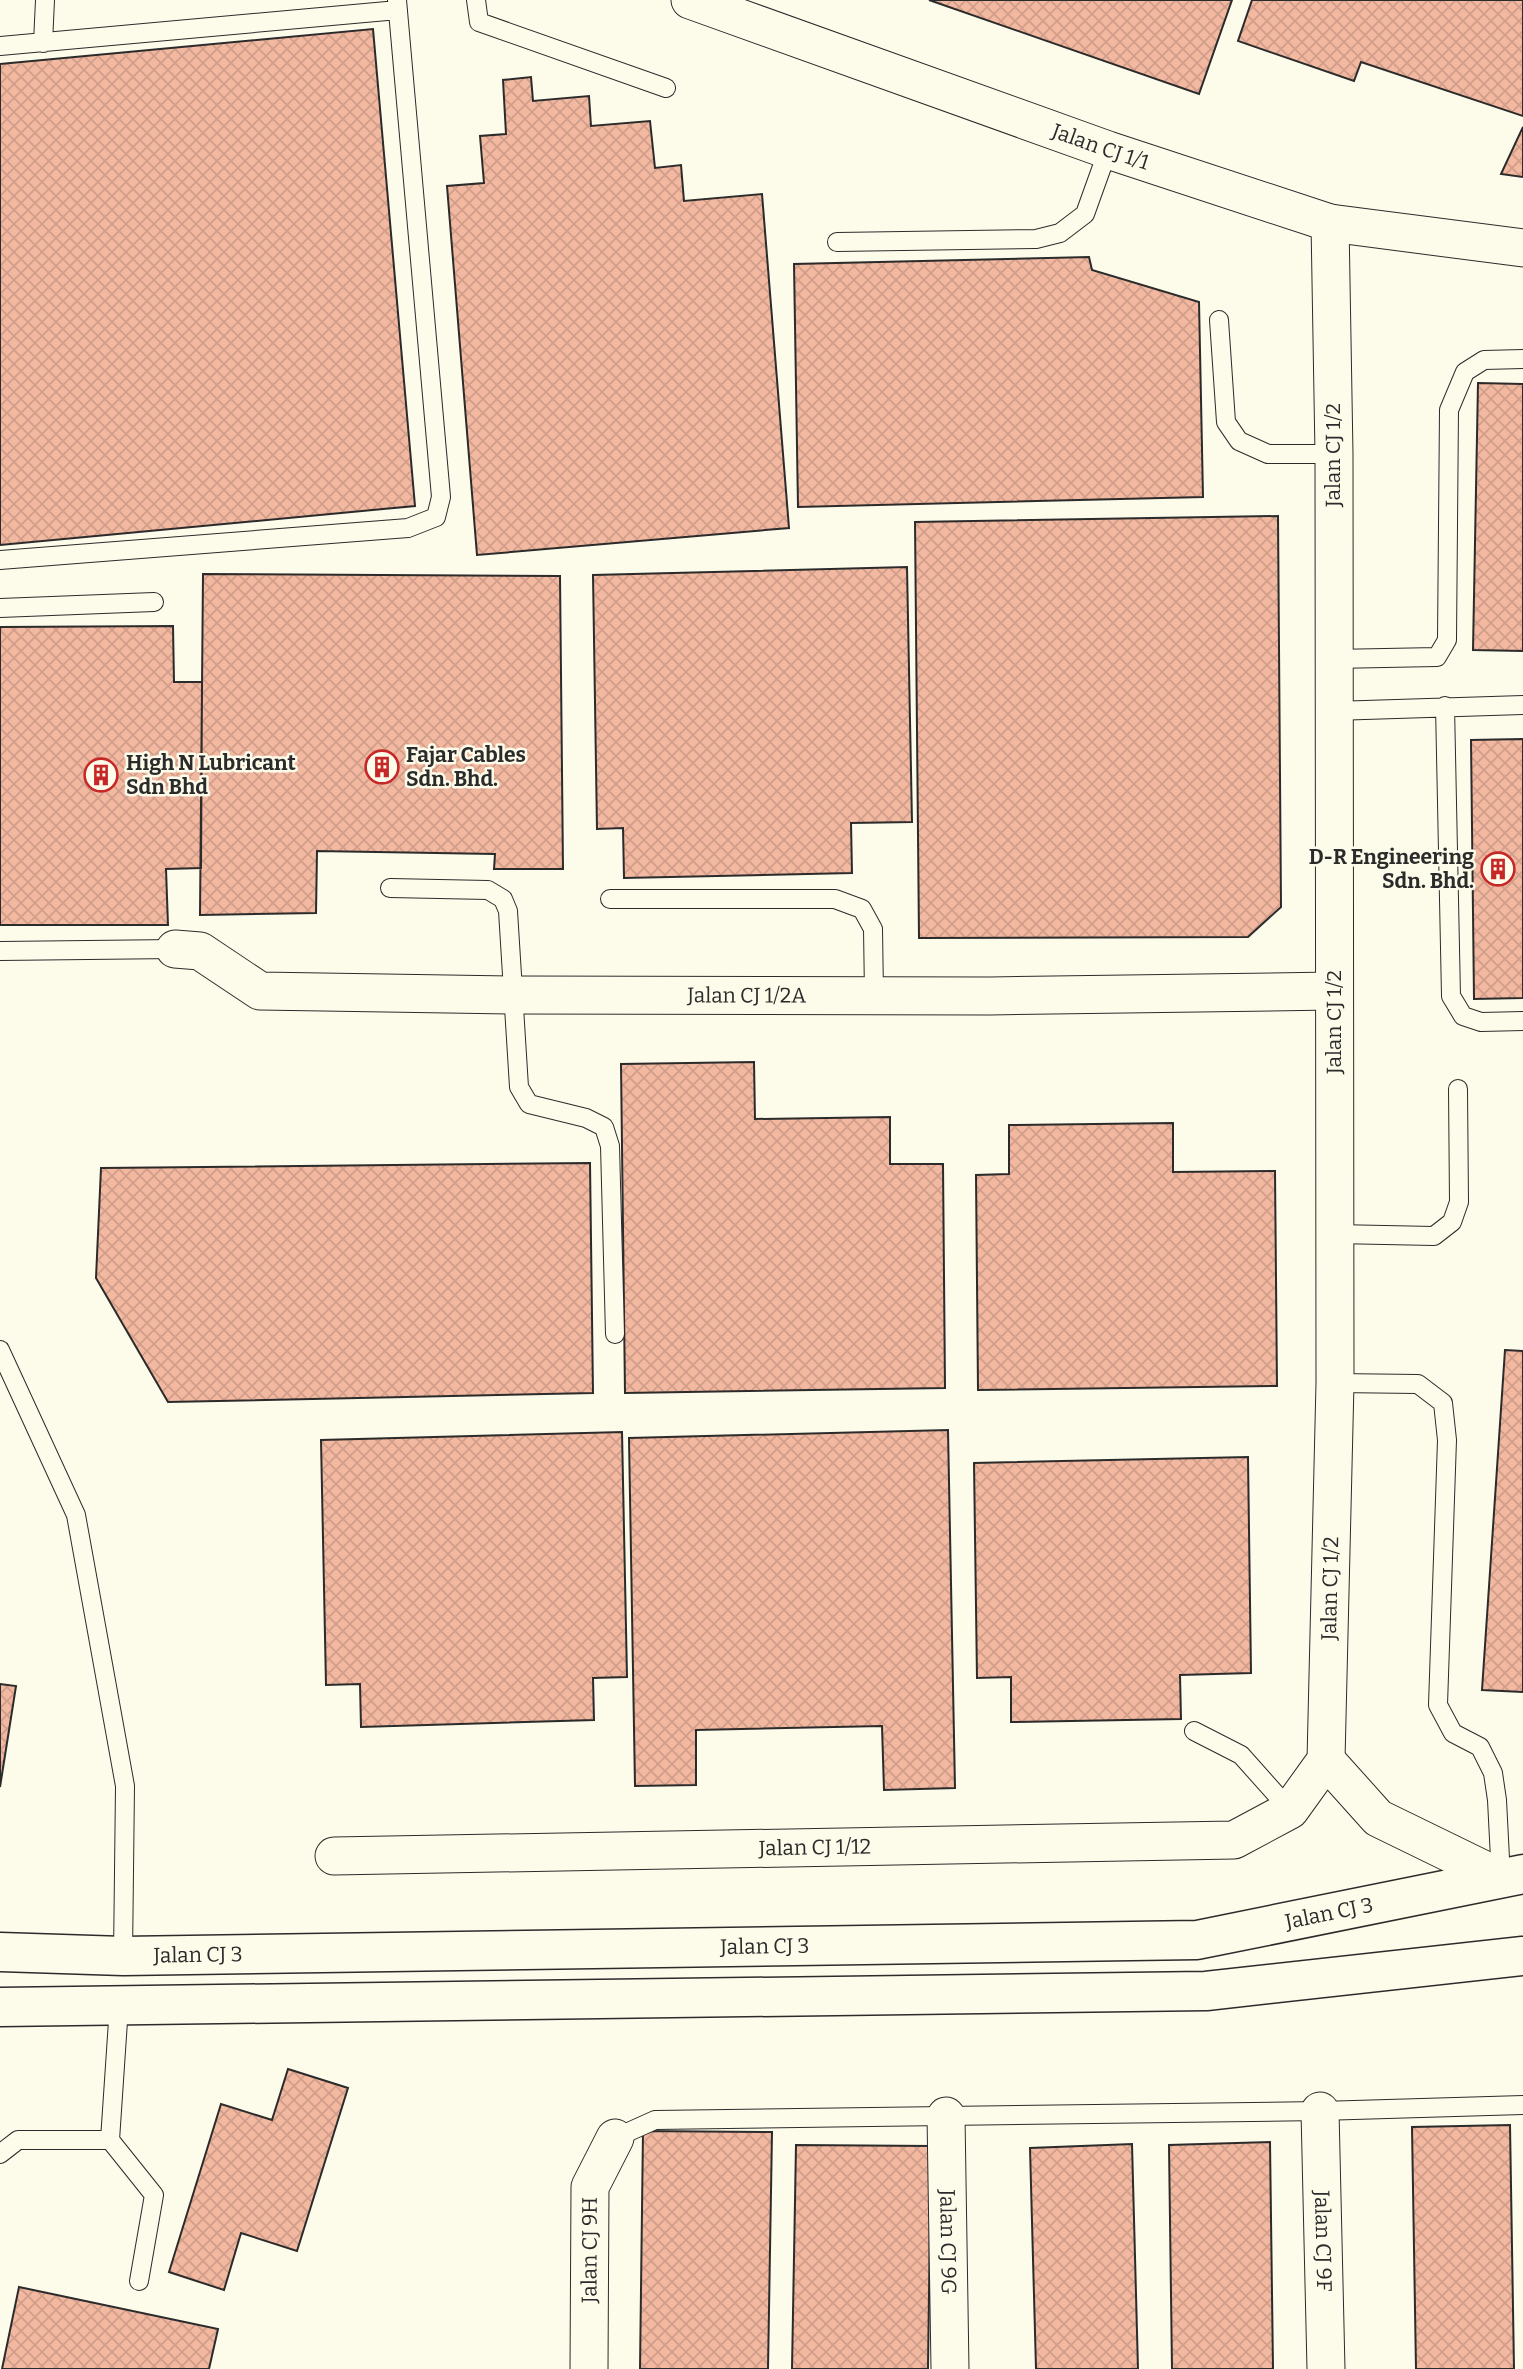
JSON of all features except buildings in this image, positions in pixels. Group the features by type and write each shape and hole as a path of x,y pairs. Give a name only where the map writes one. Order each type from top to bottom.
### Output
{"street":[{"name":"Jalan CJ 1/1","path":"690,0 1108,150 1330,223 1523,248"},
{"name":"Jalan CJ 1/2","path":"1326,1760 1335,1383 1334,454 1330,223"},
{"name":"Jalan CJ 1/2A","path":"175,949 200,951 260,991 514,995 990,996 1333,991"},
{"path":"1290,1810 1326,1760 1378,1818 1512,1876"},
{"name":"Jalan CJ 1/12","path":"334,1856 1234,1840 1290,1810"},
{"name":"Jalan CJ 3","path":"0,1952 123,1956 1197,1940 1512,1876"},
{"path":"0,2007 1206,1991 1523,1956"},
{"name":"Jalan CJ 9F","path":"1320,2111 1326,2369"},
{"name":"Jalan CJ 9G","path":"946,2116 950,2369"},
{"name":"Jalan CJ 9H","path":"589,2369 590,2187 615,2138"}],"lane":[{"path":"43,43 45,0"},
{"path":"476,0 479,22 666,88"},
{"path":"0,46 398,5 441,497 436,517 408,528 0,560"},
{"path":"837,242 1036,239 1060,233 1085,214 1108,150"},
{"path":"1219,320 1226,422 1239,441 1268,454 1334,454"},
{"path":"1334,659 1437,657 1443,649 1447,640 1448,410 1465,372 1484,360 1523,359"},
{"path":"0,608 154,602"},
{"path":"1333,711 1523,705"},
{"path":"1445,706 1451,996 1464,1016 1481,1022 1523,1021"},
{"path":"390,888 488,890 503,899 508,911 519,1087 529,1104 586,1118 604,1127 610,1146 615,1334"},
{"path":"610,899 835,900 862,909 873,929 874,994"},
{"path":"0,951 175,949"},
{"path":"1335,1234 1434,1236 1452,1222 1459,1202 1458,1089"},
{"path":"0,1350 76,1515 125,1786 123,1956"},
{"path":"1335,1383 1418,1384 1443,1404 1447,1440 1438,1705 1453,1733 1480,1747 1493,1773 1512,1876"},
{"path":"1194,1731 1241,1755 1290,1810"},
{"path":"119,2006 110,2140 153,2195 139,2281"},
{"path":"615,2138 655,2119 1320,2111 1523,2105"},
{"path":"0,2154 18,2140 110,2140"}],"place":[{"name":"Fajar Cables Sdn. Bhd.","path":"382,767"},
{"name":"High N Lubricant Sdn Bhd","path":"101,775"},
{"name":"D-R Engineering Sdn. Bhd.","path":"1498,869"}]}
